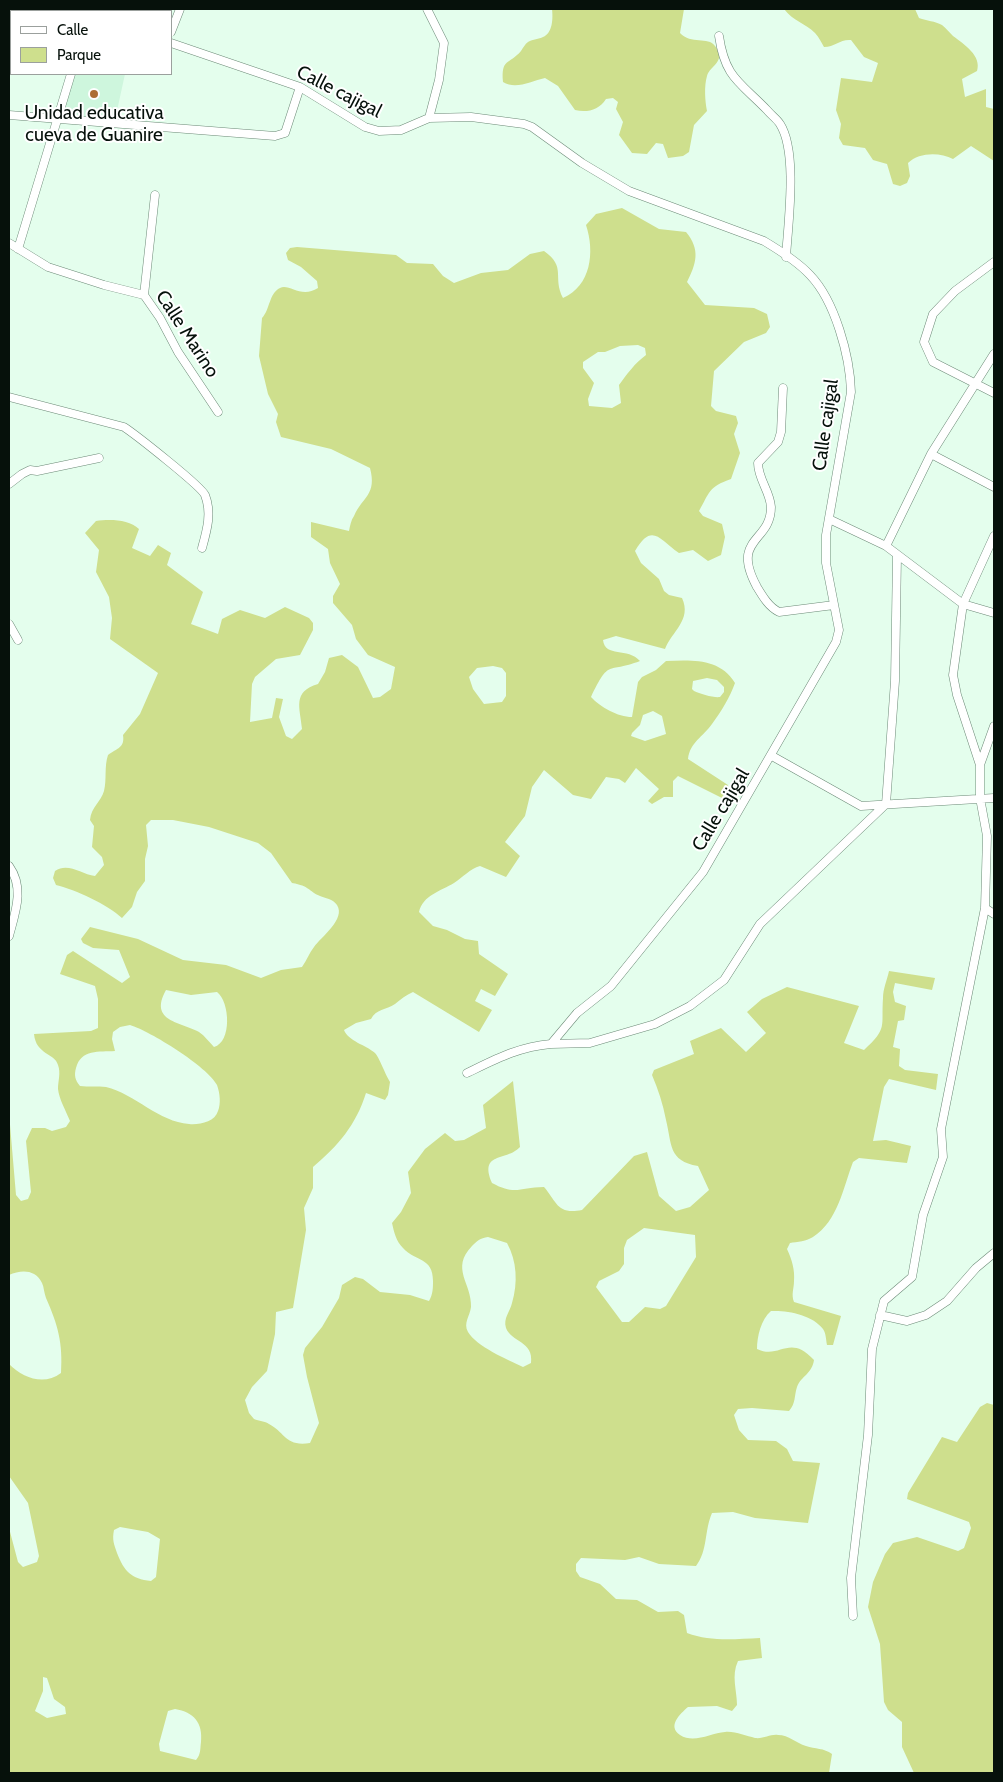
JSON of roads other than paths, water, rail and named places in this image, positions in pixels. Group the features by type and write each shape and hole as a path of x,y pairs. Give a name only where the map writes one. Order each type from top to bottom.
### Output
{"street":[{"path":"172,29 180,9"},
{"path":"427,9 444,43 429,118"},
{"path":"719,36 723,61 735,81 753,96 781,125 790,164 786,257"},
{"name":"Calle cajigal","path":"172,43 300,87 365,127 379,131 401,130 429,118 471,117 532,127 582,163 629,191 764,241 810,274 829,302 836,319 850,377 851,392 829,519 826,563 839,630 836,642 772,756 703,872 611,986 577,1013 551,1044"},
{"path":"18,249 56,118 71,75"},
{"path":"9,115 275,136 285,132 300,87"},
{"path":"144,294 155,195"},
{"name":"Calle Marino","path":"9,243 48,267 104,285 144,294 160,318 178,352 218,412"},
{"path":"994,262 955,291 933,314 924,342 933,362 994,393"},
{"path":"886,546 931,454 994,354"},
{"path":"783,388 781,432 778,442 758,463 763,484 770,496 771,509 766,524 749,547 748,566 765,600 773,609 779,612 834,605"},
{"path":"9,397 124,427 136,436 204,492 209,508 208,529 202,548"},
{"path":"931,454 994,487"},
{"path":"9,484 30,470 37,471 99,458"},
{"path":"829,519 886,546 964,604 994,613"},
{"path":"853,1616 851,1578 868,1435 872,1349 884,1301 912,1277 923,1215 943,1157 941,1129 984,908 987,836 980,798 980,765 957,695 953,676 964,604 994,536"},
{"path":"467,1073 513,1051 551,1044 590,1043 655,1024 690,1006 724,980 760,924 886,804 895,682 897,556"},
{"path":"9,624 18,640"},
{"path":"980,765 994,726"},
{"path":"772,756 861,806 994,798"},
{"path":"9,866 17,884 19,897 9,936"},
{"path":"984,908 994,914"},
{"path":"880,1315 907,1321 926,1315 947,1301 976,1268 994,1253"}],"place":[{"name":"Unidad educativa cueva de Guanire","path":"94,94"}]}
